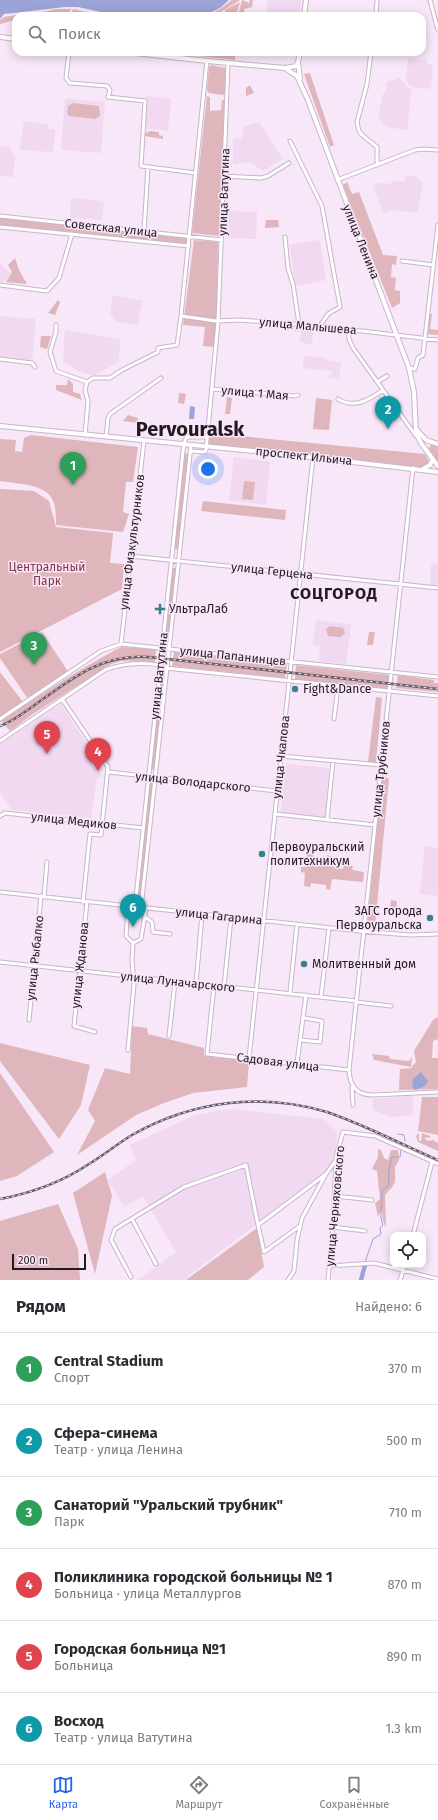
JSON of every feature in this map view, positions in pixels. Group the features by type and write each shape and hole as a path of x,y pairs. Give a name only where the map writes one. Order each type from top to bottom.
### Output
{"main road":[{"path":"304,12 306,0"},
{"path":"0,37 12,38"},
{"path":"158,56 207,62 285,68 296,66 298,62"},
{"path":"299,56 298,62 300,81"},
{"name":"улица Ленина","path":"285,68 294,73 300,81 398,336 414,392 415,427 419,439 438,466"},
{"name":"проспект Ильича","path":"0,426 184,445 190,448 206,446 423,469 438,472"},
{"path":"415,427 424,438 436,443"},
{"path":"425,449 428,443 436,443"},
{"path":"423,469 430,465 433,459"}],"street":[{"path":"376,12 378,0"},
{"path":"430,0 438,30"},
{"path":"69,56 66,78 70,83 107,86 110,90 108,97 145,101 141,166 196,173"},
{"path":"370,56 366,84 357,122 359,131 362,135 377,147 377,165"},
{"path":"84,435 88,401 85,390 87,382 93,378 110,378 122,370 158,352 158,348 177,345 189,246 207,62"},
{"name":"улица Ватутина","path":"206,446 218,320 228,63"},
{"path":"290,141 322,206 340,307 328,314 320,326"},
{"path":"337,180 419,149 438,150"},
{"path":"224,176 261,178 268,176 289,163"},
{"path":"144,231 148,167"},
{"name":"Советская улица","path":"0,216 222,240"},
{"path":"408,368 415,369 418,358 423,355 435,263 438,225"},
{"name":"Советская улица","path":"0,227 189,246"},
{"path":"0,285 47,291 59,278 72,234"},
{"path":"285,237 288,268 293,284 299,324"},
{"path":"402,261 435,263"},
{"path":"181,316 218,320"},
{"name":"улица Малышева","path":"218,320 299,324 438,340"},
{"path":"56,326 56,332 50,352 56,371 87,382"},
{"name":"улица Ленина","path":"348,329 349,339 353,348 419,439"},
{"path":"0,359 32,363 36,367"},
{"path":"377,382 386,376"},
{"path":"106,437 108,418 110,414 161,378"},
{"name":"улица 1 Мая","path":"212,389 295,396 298,395"},
{"path":"338,399 343,402 366,402 383,390"},
{"path":"184,445 187,437 207,437"},
{"name":"улица Физкультурников","path":"121,644 144,441"},
{"name":"улица Ватутина","path":"135,907 184,445"},
{"name":"улица Ватутина","path":"141,908 190,448"},
{"name":"улица Чкалова","path":"249,1058 313,457"},
{"name":"улица Трубников","path":"352,1105 352,1085 349,1070 413,468"},
{"name":"улица Герцена","path":"130,556 438,588"},
{"name":"улица Папанинцев","path":"0,719 101,652 121,644 438,677"},
{"name":"улица Папанинцев","path":"0,741 105,670 117,666 137,663 161,665 167,668 438,696"},
{"path":"334,719 338,686"},
{"path":"62,699 108,767 109,772 101,835 90,834 83,902"},
{"path":"280,756 381,765"},
{"path":"327,820 333,761"},
{"name":"улица Володарского","path":"109,772 155,779 277,791"},
{"name":"улица Медиков","path":"0,816 5,813 143,828"},
{"path":"276,814 375,825"},
{"name":"улица Рыбалко","path":"29,1020 47,862"},
{"name":"улица Гагарина","path":"0,892 364,932 410,935 438,934"},
{"name":"улица Жданова","path":"87,902 74,1027 95,1032"},
{"path":"128,907 126,936 133,943 132,960 134,977 128,1050"},
{"path":"133,943 141,939 146,909"},
{"path":"196,984 202,915"},
{"path":"145,917 152,922 153,932 170,934"},
{"path":"224,986 231,918"},
{"path":"290,992 297,924"},
{"path":"322,997 330,928"},
{"name":"улица Луначарского","path":"0,962 174,982 290,992 391,1006"},
{"path":"169,1036 174,982"},
{"name":"Садовая улица","path":"214,986 207,1054 349,1070"},
{"path":"297,1063 306,995"},
{"path":"300,1040 320,1042 322,1021 304,1018"},
{"path":"352,1085 360,1093 368,1095 438,1092"},
{"name":"улица Черняховского","path":"328,1280 333,1227 336,1160 343,1132 375,1136 432,1162"},
{"path":"288,1280 294,1271 302,1218 326,1174 336,1160"},
{"path":"413,1232 432,1162 438,1164"},
{"path":"131,1277 111,1240 115,1229 184,1187 246,1165 264,1252 300,1226"},
{"path":"258,1226 326,1174"},
{"path":"335,1196 372,1200"},
{"path":"132,1219 156,1264"},
{"path":"333,1227 365,1231"},
{"path":"329,1266 374,1263 438,1279"},
{"path":"400,1280 403,1270"}],"shaded area":[{"path":"267,0 301,0 300,12 267,12"},
{"path":"408,58 428,60 427,64 433,65 431,87 428,89 413,87 406,81"},
{"path":"400,78 411,91 407,130 386,127 378,117 383,94 386,91 387,82"},
{"path":"146,96 171,99 168,131 144,128"},
{"path":"65,99 105,102 101,153 61,150"},
{"path":"24,121 48,124 48,129 55,129 53,152 20,150"},
{"path":"259,122 283,159 263,171 250,162 233,164 233,140 242,138 244,126"},
{"path":"0,146 10,147 15,158 13,177 0,176"},
{"path":"406,176 416,176 423,183 417,213 393,210 383,213 373,185 379,183 390,184 392,181 404,182"},
{"path":"71,198 104,201 102,220 70,218"},
{"path":"229,211 257,212 256,239 228,238"},
{"path":"320,240 326,280 295,286 290,245"},
{"path":"0,263 11,274 3,282 0,282"},
{"path":"113,295 143,301 138,317 140,321 138,325 116,322 110,313"},
{"path":"0,316 36,319 32,361 0,359"},
{"path":"295,326 318,327 318,330 313,330 312,345 300,342 301,332 294,332"},
{"path":"65,330 120,339 119,361 94,376 79,371 63,362"},
{"path":"304,356 327,358 327,361 341,362 339,379 328,378 328,375 332,375 332,371 303,368"},
{"path":"234,457 270,462 266,505 229,500"},
{"path":"438,563 438,587 430,586 431,564"},
{"path":"316,620 351,624 346,664 319,661 320,646 313,645"},
{"path":"61,704 101,765 100,778 97,778 91,818 12,810 0,792 0,744"},
{"path":"286,764 329,768 325,817 281,813"},
{"path":"425,846 438,848 438,896 420,894"},
{"path":"413,1096 413,1115 391,1117 373,1110 373,1099"},
{"path":"229,1109 324,1119 337,1132 336,1149 330,1168 183,1280 138,1280 176,1252 143,1196 124,1207 108,1180 136,1160 130,1145 195,1115"}],"green space":[{"path":"232,0 240,0 221,12 214,12"},
{"path":"242,0 249,3 250,0 253,0 252,7 244,9 244,12 239,12"},
{"path":"240,2 237,12 225,12 225,10"},
{"path":"56,9 71,9 69,12 43,12"},
{"path":"73,9 86,12 72,12"},
{"path":"12,16 12,21 0,24 0,20 4,17"},
{"path":"198,56 235,56 235,60"},
{"path":"211,65 226,68 226,93 223,95 209,93 207,90 209,67"},
{"path":"310,73 334,145 330,147 304,74"},
{"path":"250,85 254,93 246,96 246,88"},
{"path":"207,96 210,97 210,111 221,110 222,100 226,100 220,236 192,233"},
{"path":"73,103 99,106 100,116 95,119 69,116 67,113 68,106"},
{"path":"149,131 159,132 159,135 163,136 163,139 145,136 146,132 148,133"},
{"path":"347,182 352,194 359,192 383,255 397,256 396,265 392,264 391,277 396,278 395,290 400,291 400,303 392,308 343,185"},
{"path":"0,218 188,237 187,243 185,244 0,225"},
{"path":"266,220 278,220 279,227 265,228"},
{"path":"194,240 218,242 217,315 214,347 203,346 205,327 183,325"},
{"path":"15,258 19,270 27,284 6,282 12,272 8,265"},
{"path":"58,300 60,302 55,315 48,313"},
{"path":"429,314 432,314 430,329 438,330 438,335 428,334"},
{"path":"41,336 51,336 47,349 40,347"},
{"path":"68,379 73,384 73,392 80,394 82,400 56,390 56,385 67,385"},
{"path":"179,393 186,394 184,404 178,403"},
{"path":"227,397 232,398 230,414 225,414"},
{"path":"316,398 332,400 329,430 313,429"},
{"path":"128,415 138,418 137,423 123,421"},
{"path":"209,433 425,454 429,464 423,468 226,447 208,444"},
{"path":"31,435 138,447 133,482 126,482 123,512 129,514 123,532 56,525 56,511 51,496 39,488 0,481 0,439 16,440 15,451 22,452 24,438"},
{"path":"431,444 438,446 438,462 429,449"},
{"path":"184,453 188,454 178,549 173,549"},
{"path":"244,481 255,482 253,500 242,499"},
{"name":"Центральный Парк","path":"0,489 34,491 49,501 56,527 113,533 110,563 124,564 122,589 0,652"},
{"path":"203,501 286,510 285,520 201,511"},
{"path":"172,568 176,568 168,644 164,644"},
{"path":"330,626 343,628 345,633 341,637 328,636 326,629"},
{"path":"42,632 69,673 28,699 0,658 0,654"},
{"path":"369,632 375,632 373,645 367,645"},
{"path":"121,647 156,649 155,662 121,661 111,664 33,714 10,731 1,721 75,673"},
{"path":"174,652 287,663 285,678 172,666"},
{"path":"296,665 389,675 387,689 295,680"},
{"path":"0,672 23,702 0,716"},
{"path":"161,673 165,673 154,770 150,769"},
{"path":"398,675 434,680 434,683 438,683 438,692 396,688"},
{"path":"376,697 382,698 376,762 368,762"},
{"path":"382,775 389,779 375,926 367,925"},
{"path":"150,780 153,780 141,902 136,902"},
{"path":"307,854 313,854 313,859 326,861 327,855 333,857 332,867 343,869 344,865 353,866 352,870 364,872 363,882 332,879 330,890 326,889 326,885 311,883 310,887 304,886 305,873 301,872 301,867 305,867"},
{"path":"391,900 397,901 396,911 390,910"},
{"path":"438,1017 438,1039 433,1041 432,1058 438,1058 438,1089 399,1090 400,1069 411,1068 416,1062 414,1051 433,1020"},
{"path":"132,1026 147,1028 148,1034 204,1048 204,1056 249,1061 247,1087 193,1093 164,1103 136,1115 77,1155 95,1121 88,1110 105,1068 130,1074"},
{"path":"0,1043 90,1065 81,1105 59,1139 0,1061"},
{"path":"372,1054 389,1056 390,1059 409,1061 412,1057 411,1067 374,1060"},
{"path":"0,1073 54,1152 17,1176 0,1181"},
{"path":"422,1097 438,1097 438,1135 418,1131"},
{"path":"419,1133 419,1141 421,1141 422,1133 430,1136 430,1138 426,1137 425,1139 428,1141 433,1140 438,1143 438,1151 418,1142 416,1136"},
{"path":"378,1149 381,1150 384,1158 388,1160 391,1150 398,1150 399,1160 395,1167 395,1182 385,1195 386,1227 383,1221 382,1212 380,1212 378,1217 375,1203 380,1199 377,1171 372,1169 378,1157"},
{"path":"105,1172 112,1196 95,1274 73,1193"},
{"path":"58,1204 78,1249 80,1280 0,1280 0,1221"},
{"path":"257,1228 264,1267 248,1280 186,1280"}],"water":[{"path":"0,0 229,0 220,8 212,12 101,12 78,7 65,7 12,12 4,14 0,19"},
{"path":"190,406 195,407 194,419 189,419"},
{"path":"421,1072 428,1081 425,1086 415,1090 412,1086 413,1079"}],"waterway":[{"path":"398,1134 404,1135 405,1141"},
{"path":"365,1262 373,1239 381,1234 380,1228 383,1225 381,1213 382,1191 389,1185 389,1171 392,1157 400,1157 401,1150"},
{"path":"361,1280 365,1265"}],"railway":[{"path":"0,726 17,718 72,679 86,671 115,659 131,657 149,657 438,689"},
{"path":"0,1199 24,1194 68,1176 95,1161 132,1135 155,1123 178,1114 227,1103 277,1102 327,1112 438,1160"}],"place":[{"name":"Сфера-синема","path":"388,429"},
{"name":"Central Stadium","path":"73,485"},
{"name":"УльтраЛаб","path":"160,609"},
{"name":"Санаторий \"Уральский трубник\"","path":"34,665"},
{"name":"Fight&Dance","path":"295,689"},
{"name":"Городская больница №1","path":"47,754"},
{"name":"Поликлиника городской больницы № 1","path":"98,771"},
{"name":"Первоуральский политехникум","path":"262,854"},
{"name":"ЗАГС города Первоуральска","path":"430,918"},
{"name":"Восход","path":"133,927"},
{"name":"Молитвенный дом","path":"304,964"}],"district":[{"name":"Pervouralsk","path":"190,429"},
{"name":"СОЦГОРОД","path":"334,593"}]}
